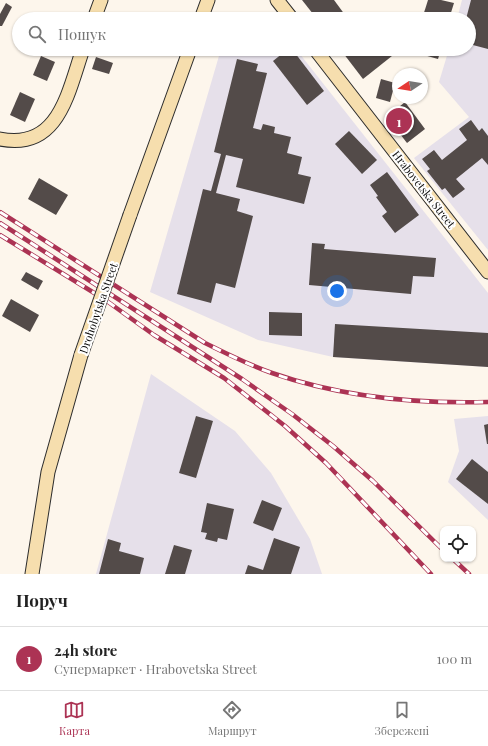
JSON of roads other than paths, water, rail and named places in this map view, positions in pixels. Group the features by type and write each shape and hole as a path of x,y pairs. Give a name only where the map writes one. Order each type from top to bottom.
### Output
{"main road":[{"path":"97,12 102,0"},
{"path":"204,12 208,0"},
{"path":"277,0 286,12"},
{"path":"0,139 18,142 30,139 42,134 50,126 61,111 81,56"},
{"name":"Drohobytska Street","path":"32,574 48,472 81,355 187,56"},
{"name":"Hrabovetska Street","path":"320,56 488,272"}],"railway":[{"path":"0,212 205,343 263,370 325,388 379,397 434,402 488,402"},
{"path":"0,223 242,379 292,414 333,446 373,481 440,547"},
{"path":"0,235 104,299 154,335 224,378 285,426 326,463 431,574"},
{"path":"456,562 469,574"}],"place":[{"name":"24h store","path":"399,121"}]}
